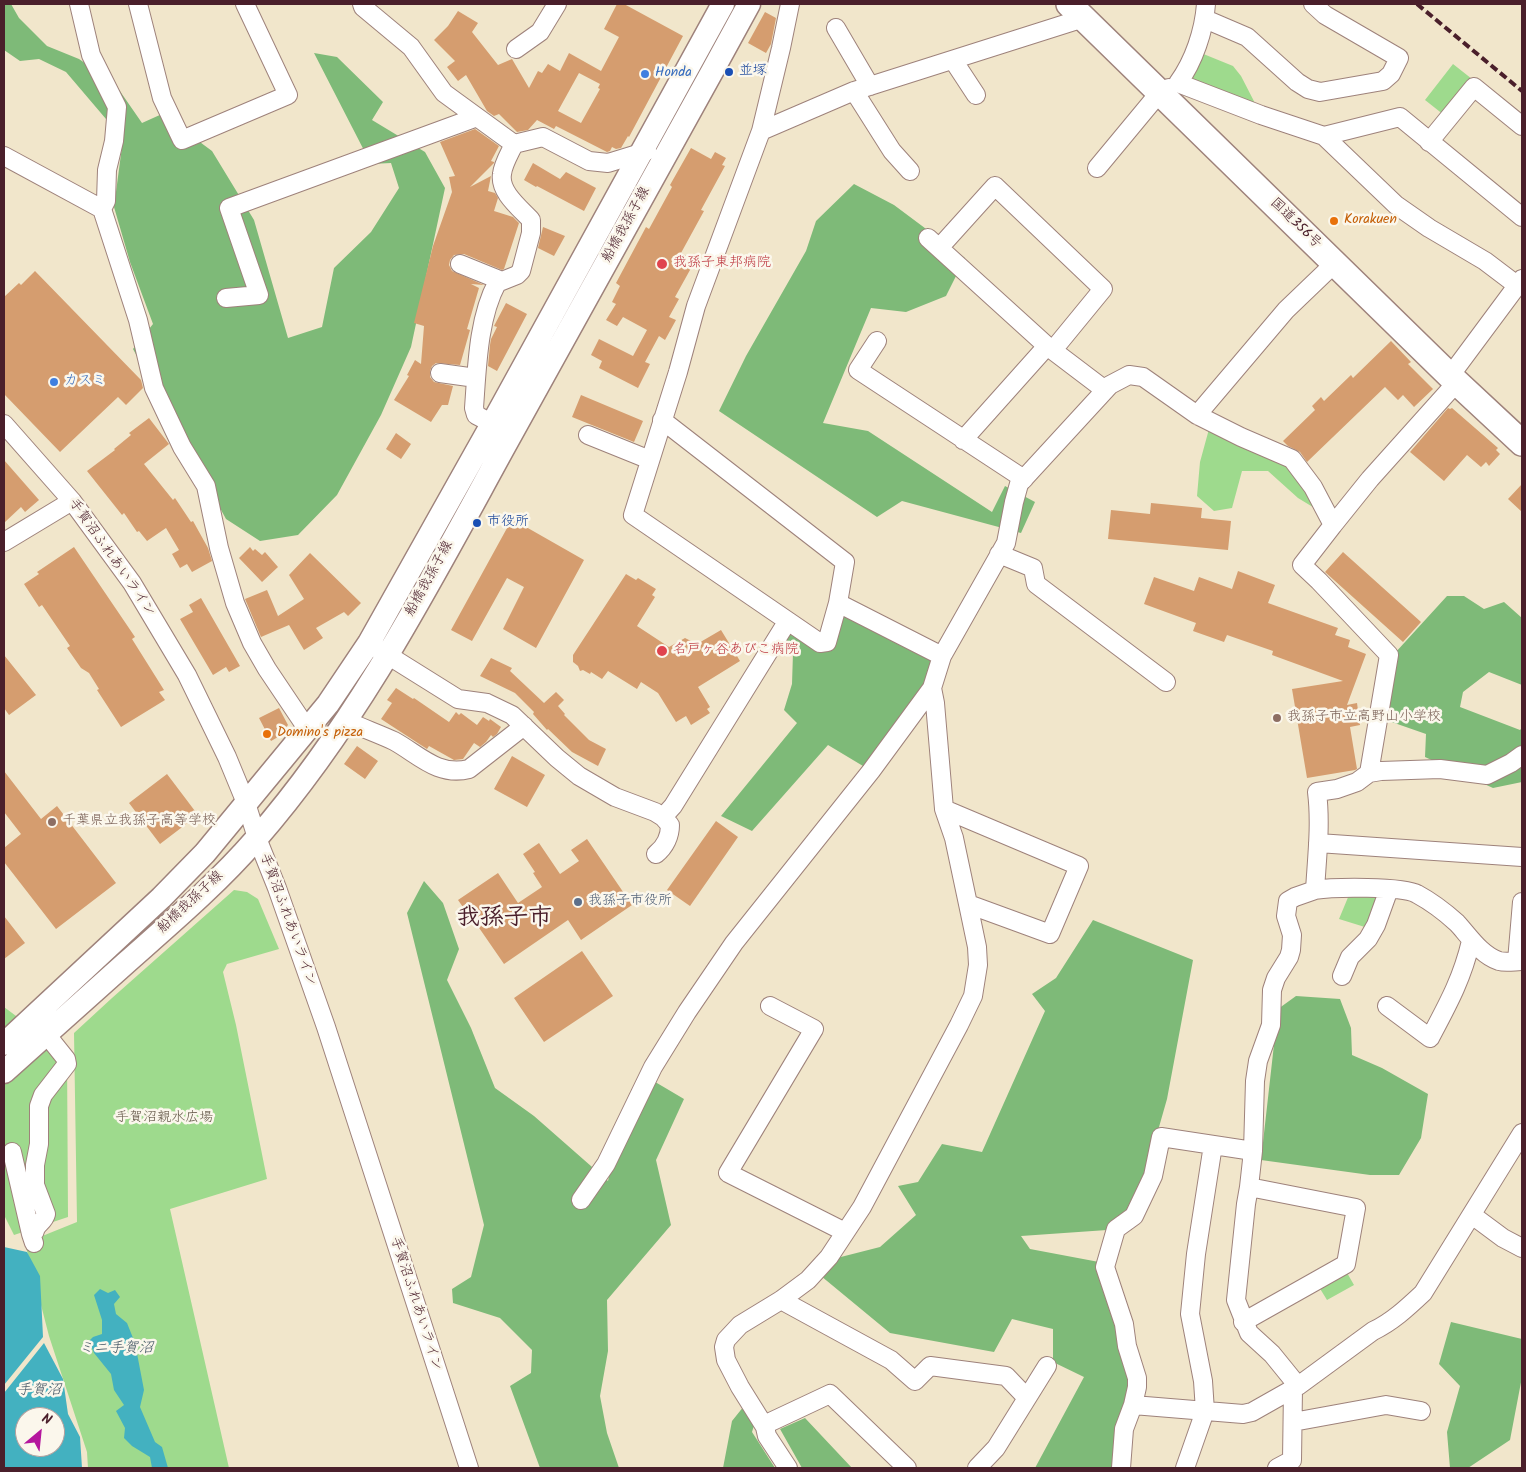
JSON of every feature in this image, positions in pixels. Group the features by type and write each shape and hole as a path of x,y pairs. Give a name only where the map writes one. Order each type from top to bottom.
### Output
{"highway":[{"name":"国道356号","path":"1076,11 1169,88 1335,262 1522,443"}],"main road":[{"name":"船橋我孫子線","path":"502,429 641,153 723,4"},
{"name":"船橋我孫子線","path":"4,1044 39,1031 180,916 257,838 347,721 378,649 502,429 671,144 749,4"},
{"name":"船橋我孫子線","path":"4,1072 161,898 205,853 308,730 348,677 378,649"}],"street":[{"path":"79,4 91,55 117,107 114,141 107,170 106,201 102,209"},
{"path":"138,4 162,98 182,140 288,94 245,4"},
{"path":"362,4 363,7 411,47 444,93 514,144 543,137 589,161 608,163 671,144"},
{"path":"516,49 540,32 557,4"},
{"path":"662,420 846,562 838,603 827,642 820,643 787,622 633,515 662,420 678,372 696,306 762,131 790,4"},
{"path":"1097,168 1169,88 1185,74 1197,46 1206,12 1247,37 1297,82 1308,89 1320,92 1383,81 1391,74 1399,58 1325,15 1313,4"},
{"path":"762,131 862,88 953,60 1076,11"},
{"path":"836,28 892,152 910,171"},
{"path":"953,60 976,95"},
{"path":"1429,142 1474,87 1522,126"},
{"path":"1169,88 1324,136 1396,205 1429,228 1520,283 1454,379 1370,479 1302,565 1320,581 1389,655 1369,773"},
{"path":"226,298 259,295 229,208 477,117"},
{"path":"1324,136 1400,117 1522,216"},
{"path":"502,429 476,415 474,412 476,378 483,326 490,296 497,283 517,275 521,271 531,233 531,220 508,195 502,183 502,174 514,144"},
{"path":"4,156 102,209 138,320 154,388 182,447 206,486 219,548 235,603 252,643 272,677 308,730"},
{"path":"963,440 1050,348 1103,290 995,186 934,243 1050,348 1105,390"},
{"path":"1198,415 1286,310 1335,262"},
{"path":"460,264 502,281"},
{"path":"877,341 858,370 1024,479"},
{"path":"440,373 476,378"},
{"path":"581,1200 606,1164 654,1067 687,1012 729,951 871,771 932,688 942,656 1006,543 1014,502 1020,484 1110,385 1130,375 1143,377 1198,415 1292,459 1313,487 1333,525"},
{"name":"手賀沼ふれあいライン","path":"4,424 72,501 132,583 187,675 227,757 246,803 326,1027 469,1468"},
{"path":"588,435 650,460"},
{"path":"4,542 72,501"},
{"path":"999,554 1033,568 1036,584 1166,682"},
{"path":"838,603 942,656"},
{"path":"663,817 673,806 787,622"},
{"path":"378,649 458,699 487,703 512,715 557,758 579,776 615,796 663,817 670,825 670,832 660,851 656,854"},
{"path":"788,1468 766,1436 764,1425 726,1360 724,1347 730,1334 740,1325 781,1300 808,1280 829,1258 872,1188 960,1025 973,996 978,965 977,948 954,838 944,809 935,703 932,688"},
{"path":"347,721 395,742 422,760 439,768 463,771 469,769 524,726"},
{"path":"1315,890 1319,810 1317,792 1337,789 1357,782 1369,773 1381,771 1440,769 1486,775 1511,763 1522,755"},
{"path":"944,809 1079,866 1050,934 968,904"},
{"path":"1318,843 1522,857"},
{"path":"1277,1468 1292,1460 1295,1388 1272,1354 1249,1334 1236,1300 1246,1204 1250,1188 1255,1080 1258,1061 1271,1025 1272,990 1276,978 1292,950 1292,935 1286,916 1288,901 1315,890 1328,888 1409,890 1416,893 1456,923 1471,941 1490,956 1500,961 1520,961 1522,902"},
{"path":"1342,976 1350,957 1368,939 1376,924 1389,889"},
{"path":"1387,1006 1430,1038 1457,987 1466,964 1471,941"},
{"path":"770,1006 814,1030 728,1173 845,1232"},
{"path":"12,1152 32,1239 37,1225 43,1221 46,1214 35,1185 40,1100 67,1064 66,1059 39,1031"},
{"path":"1132,1405 1244,1414 1252,1412 1295,1388 1373,1331 1386,1325 1423,1293 1522,1133"},
{"path":"1121,1468 1124,1429 1137,1387 1137,1378 1127,1346 1124,1324 1105,1267 1116,1229 1134,1216 1153,1176 1161,1137 1253,1151"},
{"path":"1185,1468 1205,1411 1202,1381 1190,1314 1196,1254 1213,1145"},
{"path":"1243,1322 1346,1264 1356,1208 1250,1188"},
{"path":"1472,1215 1503,1238 1522,1248"},
{"path":"781,1300 891,1360 915,1381 930,1366 1006,1376 1027,1398"},
{"path":"977,1468 996,1448 1047,1366"},
{"path":"764,1425 830,1394 907,1468"},
{"path":"1293,1422 1386,1405 1422,1411"}],"green space":[{"path":"4,4 11,4 19,18 47,46 79,59 115,84 142,123 162,114 212,151 254,220 288,338 322,327 334,268 371,232 399,188 391,163 371,164 314,53 337,57 383,102 372,120 425,152 445,188 411,347 381,415 337,495 298,535 260,541 226,519 133,349 153,324 130,262 114,207 123,139 66,72 39,59 20,61 4,50"},
{"path":"1201,53 1233,66 1241,76 1258,109 1194,85 1190,78"},
{"path":"1453,64 1472,79 1444,115 1425,100"},
{"path":"854,184 894,205 965,258 946,296 906,312 871,308 823,423 868,431 992,512 1005,486 1035,502 1021,533 902,501 877,517 719,411 746,356 806,251 816,221"},
{"path":"1209,429 1287,460 1321,512 1298,498 1268,471 1242,471 1232,508 1214,511 1197,496 1200,462"},
{"path":"1447,596 1464,596 1484,609 1504,602 1522,618 1522,685 1489,672 1463,692 1460,707 1520,730 1522,728 1522,782 1493,788 1425,757 1426,734 1383,719 1395,653"},
{"path":"840,610 934,657 927,686 868,769 828,745 752,831 721,816 797,723 784,710 792,684 793,653 785,644 786,635 793,634 821,651"},
{"path":"424,881 443,903 459,949 447,980 471,1028 495,1088 534,1116 608,1181 620,1124 640,1073 684,1099 656,1160 671,1225 607,1300 608,1351 600,1396 607,1433 619,1468 540,1468 510,1386 531,1373 532,1350 500,1318 453,1303 452,1289 471,1277 484,1225 407,913"},
{"name":"手賀沼親水広場","path":"234,890 247,892 258,899 279,949 227,964 223,972 236,1025 267,1179 170,1209 229,1468 88,1468 87,1452 49,1336 25,1243 77,1222 74,1033"},
{"path":"1349,895 1379,897 1368,928 1339,919"},
{"path":"1093,920 1193,960 1167,1099 1149,1162 1130,1209 1107,1230 1021,1236 1030,1249 1099,1262 1133,1385 1115,1468 1035,1468 1084,1377 1053,1362 1053,1329 1012,1319 994,1352 890,1333 821,1276 833,1259 880,1247 916,1215 898,1186 918,1182 942,1144 982,1152 1045,1011 1032,994 1056,978"},
{"path":"1296,996 1340,999 1351,1028 1352,1055 1382,1068 1428,1094 1421,1138 1399,1175 1370,1175 1261,1160 1278,1009"},
{"path":"4,1007 67,1054 68,1217 14,1235 4,1215"},
{"path":"1346,1271 1354,1285 1327,1300 1319,1287"},
{"path":"1451,1322 1522,1339 1522,1377 1510,1440 1468,1468 1450,1468 1447,1432 1460,1386 1439,1364"},
{"path":"744,1406 755,1422 752,1432 775,1468 723,1468 732,1421"},
{"path":"805,1418 852,1468 802,1468 780,1429"}],"water":[{"name":"手賀沼","path":"4,1247 27,1252 40,1276 43,1337 4,1385"},
{"name":"ミニ手賀沼","path":"100,1289 108,1293 115,1290 120,1297 114,1304 116,1314 127,1323 135,1343 144,1390 140,1407 155,1442 162,1447 168,1468 152,1468 150,1457 132,1446 124,1438 125,1428 116,1411 124,1405 114,1390 111,1374 94,1353 89,1341 93,1337 102,1334 102,1320 94,1295"},
{"name":"手賀沼","path":"44,1343 63,1379 68,1414 80,1437 82,1468 4,1468 4,1393"}],"building":[{"path":"617,4 624,4 683,36 629,137 621,148 616,149 612,147 607,152 556,126 554,129 537,120 528,130 517,132 499,114 494,116 487,111 466,75 458,81 447,67 455,61 434,40 448,26 458,11 478,23 472,32 498,65 512,59 529,88 538,71 542,73 548,64 560,71 569,53 601,71 619,37 604,29","holes":["579,73 600,84 598,88 600,89 581,123 558,111"]},
{"path":"765,12 776,18 771,44 766,53 748,43"},
{"path":"475,129 499,146 491,161 494,163 470,187 491,176 488,191 495,193 498,198 494,211 513,217 519,223 504,269 502,270 464,254 454,255 450,260 449,265 452,271 484,285 471,284 479,288 467,329 470,330 460,365 436,363 430,371 430,377 434,382 453,386 448,405 442,405 431,422 394,400 409,376 407,375 415,360 421,364 424,326 414,323 433,246 452,192 449,177 455,176 440,142"},
{"path":"691,148 711,159 715,152 726,158 722,165 725,166 701,210 704,211 681,253 695,261 675,297 679,299 669,317 676,320 665,340 659,336 645,362 650,364 638,388 599,368 602,361 591,355 599,339 633,356 647,330 623,317 617,326 606,320 616,304 612,302 620,286 616,283 646,227 649,229 672,187 670,185"},
{"path":"533,163 560,179 566,172 596,188 584,211 524,180"},
{"path":"543,227 565,236 554,256 538,248"},
{"path":"35,271 141,380 143,388 126,405 118,397 60,452 4,394 4,297 19,283 21,285"},
{"path":"506,303 527,314 497,371 488,366 490,345 497,327 494,326"},
{"path":"1391,341 1411,362 1408,364 1433,389 1414,407 1403,395 1398,400 1385,387 1307,462 1300,452 1283,441 1315,410 1312,406 1321,397 1324,401 1351,375 1353,378"},
{"path":"581,395 643,421 634,442 572,417"},
{"path":"1448,408 1452,408 1498,448 1496,450 1500,454 1489,466 1486,462 1481,467 1467,455 1444,481 1410,452"},
{"path":"149,418 169,444 144,464 173,500 175,498 191,522 193,521 208,548 212,561 192,572 187,564 180,568 172,554 179,550 166,528 147,541 139,531 137,532 124,513 122,515 87,471 115,450 131,435 129,433"},
{"path":"396,433 411,444 401,459 386,449"},
{"path":"4,460 39,500 25,512 21,507 4,523"},
{"path":"1522,484 1522,512 1508,499"},
{"path":"1151,503 1202,508 1201,518 1231,521 1228,550 1108,539 1111,510 1150,514"},
{"path":"512,519 584,560 536,648 503,629 524,587 507,578 472,641 451,630"},
{"path":"74,547 135,637 132,639 164,690 159,692 165,700 121,727 97,690 99,689 89,673 81,668 67,648 70,646 42,605 39,607 24,584 39,574 37,572"},
{"path":"250,547 253,551 255,549 262,555 265,552 278,567 262,582 239,558"},
{"path":"1343,552 1421,622 1403,642 1325,572"},
{"path":"310,553 361,603 348,616 344,612 316,628 323,638 304,650 289,625 261,637 245,599 267,590 278,616 304,599 289,575"},
{"path":"1238,571 1275,585 1268,603 1338,628 1335,635 1350,640 1348,647 1366,654 1347,705 1357,703 1360,725 1350,727 1357,769 1307,778 1292,689 1343,681 1272,655 1273,651 1227,635 1224,642 1193,631 1196,623 1144,604 1154,577 1194,591 1199,577 1232,589"},
{"path":"626,574 636,580 638,578 656,589 652,595 655,597 637,626 669,647 685,638 697,644 721,630 740,661 698,687 710,707 707,709 710,713 691,725 686,716 676,722 658,693 641,682 637,689 608,671 602,679 591,672 590,674 583,670 580,671 573,662 573,655"},
{"path":"201,598 240,666 229,672 226,667 213,675 180,619 193,612 189,605"},
{"path":"4,655 36,695 9,715 4,708"},
{"path":"491,658 512,668 510,671 544,703 556,692 564,700 558,706 564,715 589,740 606,749 598,766 572,752 547,730 533,714 534,712 515,693 480,676"},
{"path":"396,688 449,722 456,712 459,715 461,713 477,725 483,717 489,721 490,719 501,727 497,734 493,737 491,735 480,747 474,743 463,759 454,760 429,746 427,749 381,719 392,703 387,700"},
{"path":"279,708 288,725 278,737 271,741 259,718"},
{"path":"357,746 378,761 365,779 344,764"},
{"path":"512,756 545,775 527,807 494,789"},
{"path":"4,771 41,819 57,806 116,883 56,929 4,862 4,848 21,834 4,812"},
{"path":"167,774 198,815 160,844 129,803"},
{"path":"716,821 738,837 690,906 667,890"},
{"path":"587,839 632,905 581,940 568,920 504,964 458,900 498,873 518,903 542,887 523,854 539,843 560,874 579,861 571,850"},
{"path":"4,916 25,943 4,959"},
{"path":"582,951 613,996 544,1042 514,998"}],"railway":[{"path":"1417,4 1522,91"}],"place":[{"name":"並塚","path":"729,72"},
{"name":"Honda","path":"645,74"},
{"name":"Korakuen","path":"1334,221"},
{"name":"我孫子東邦病院","path":"662,264"},
{"name":"カスミ","path":"54,382"},
{"name":"市役所","path":"477,523"},
{"name":"名戸ヶ谷あびこ病院","path":"662,651"},
{"name":"我孫子市立高野山小学校","path":"1277,718"},
{"name":"Domino's pizza","path":"267,734"},
{"name":"千葉県立我孫子高等学校","path":"52,822"},
{"name":"我孫子市役所","path":"578,902"}],"district":[{"name":"我孫子市","path":"504,920"}]}
